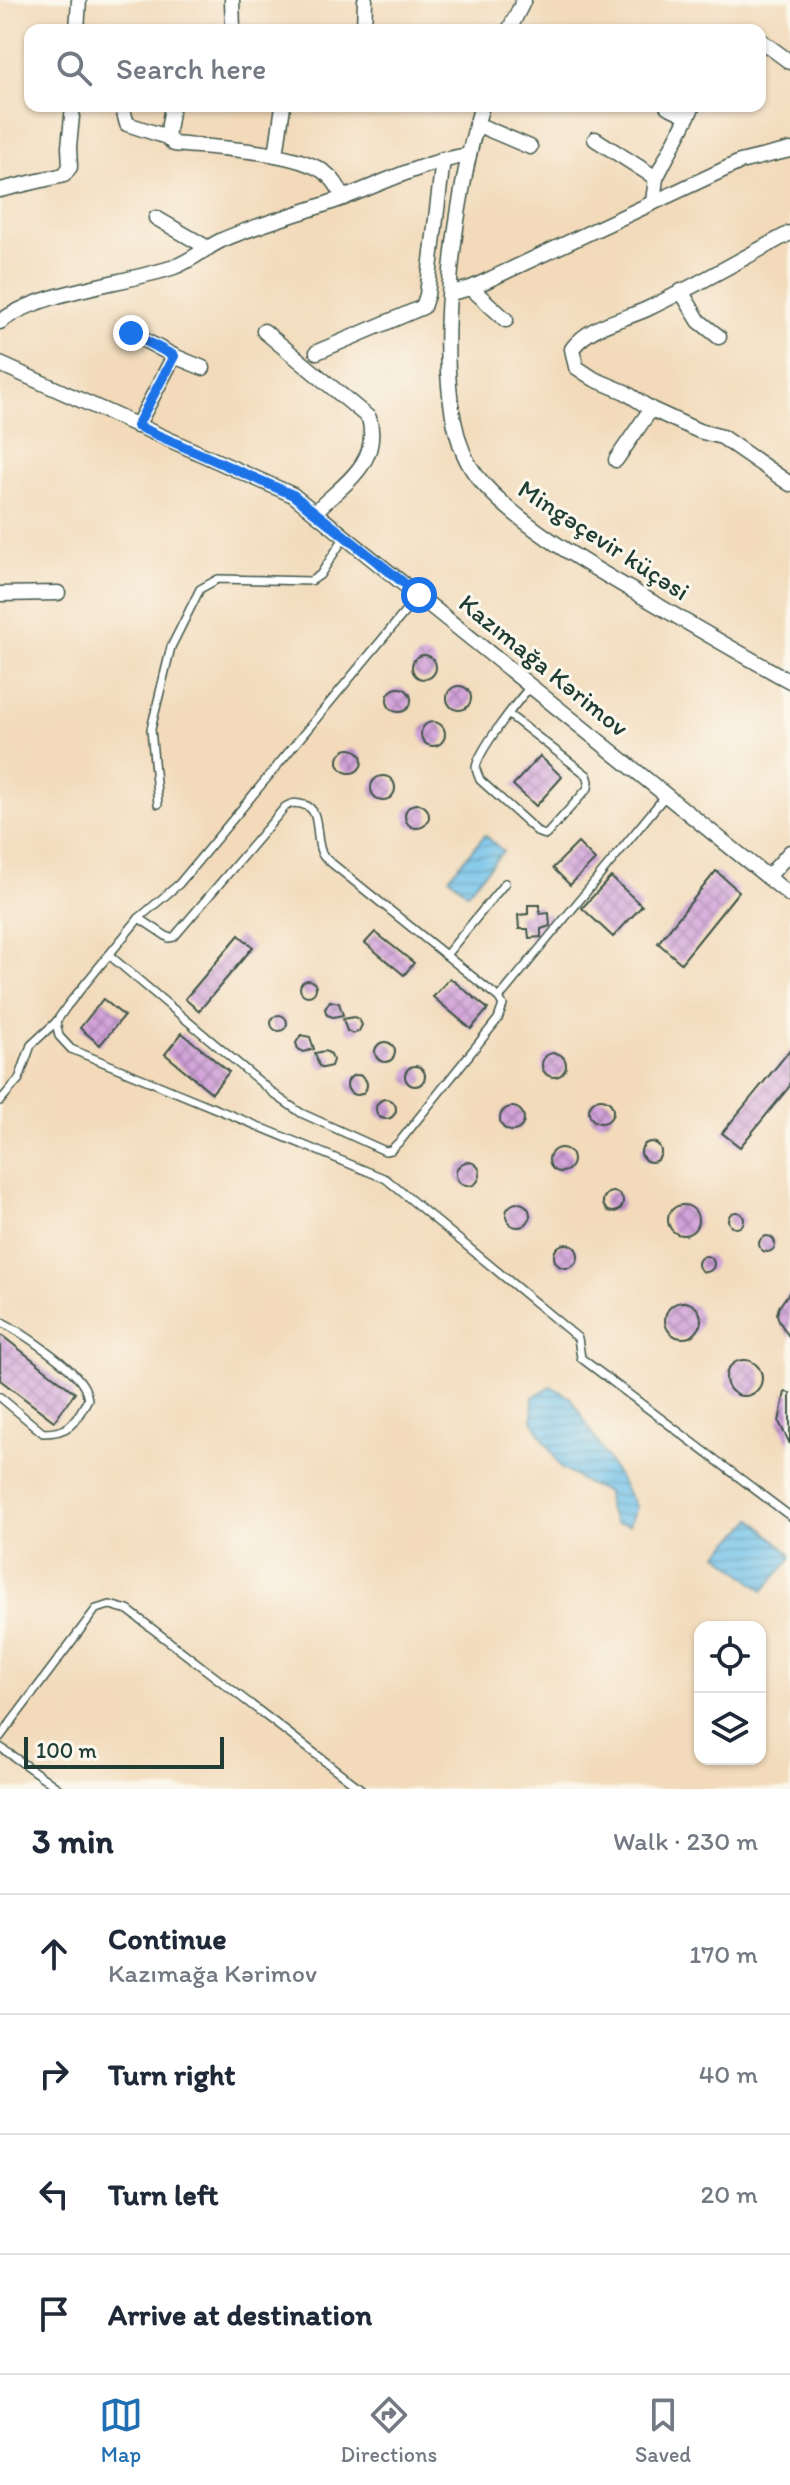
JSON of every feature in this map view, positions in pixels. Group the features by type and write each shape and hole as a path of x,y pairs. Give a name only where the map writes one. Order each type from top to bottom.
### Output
{"street":[{"path":"77,24 79,0"},
{"path":"232,0 233,24"},
{"path":"364,24 365,0"},
{"path":"512,24 524,0"},
{"path":"766,44 790,62"},
{"path":"0,190 64,175 70,167 72,112"},
{"path":"124,112 127,124 167,137 174,144 276,155 319,169 331,177 344,198"},
{"path":"167,137 171,112"},
{"path":"276,155 282,112"},
{"name":"Mingəçevir küçəsi","path":"480,112 457,223 447,367 458,441 474,473 494,496 557,544 790,681"},
{"path":"653,202 656,178 689,112"},
{"path":"476,124 530,147"},
{"path":"595,139 656,178"},
{"path":"451,293 471,288 740,162 790,150"},
{"path":"0,322 9,315 52,298 177,266 208,248 256,227 344,198 443,159 469,155"},
{"path":"317,352 423,307 443,159"},
{"path":"156,218 208,248"},
{"path":"790,233 647,309 592,331 572,349 576,367 594,379 699,431 722,437 790,484"},
{"path":"471,288 506,320"},
{"path":"681,291 699,321 719,337"},
{"path":"264,331 369,418 373,442 365,464 316,511"},
{"path":"131,333 203,368"},
{"path":"137,426 174,356"},
{"name":"Kazımağa Kərimov","path":"0,364 293,495 790,895"},
{"path":"616,460 651,409"},
{"path":"0,594 58,593"},
{"path":"768,877 790,852"}],"lane":[{"path":"158,804 151,729 171,647 200,589 218,579 311,581 320,575 346,536"},
{"path":"0,1101 19,1079 31,1045 56,1022 139,918 179,884 419,595"},
{"path":"508,714 587,775 589,781 588,788 546,835 539,833 480,780 476,769 479,759 508,714 531,686"},
{"path":"499,998 666,795"},
{"path":"109,955 289,1105 385,1151 391,1150 401,1140 498,1019 503,1005 499,998 324,857 318,845 312,808 294,803 285,807 174,937 158,933 139,918"},
{"path":"446,955 505,883"},
{"path":"56,1022 59,1036 71,1049 386,1179 578,1338 581,1358 790,1516"},
{"path":"0,1321 28,1336 66,1368 84,1385 88,1399 75,1422 61,1433 43,1433 0,1397"},
{"path":"0,1737 96,1609 110,1605 128,1610 361,1789"},
{"path":"0,1747 59,1789"}],"water":[{"path":"485,835 503,851 467,893 449,877"},
{"path":"551,1386 571,1398 636,1507 629,1525 616,1523 608,1509 607,1492 561,1468 532,1420 533,1397"},
{"path":"753,1519 790,1554 790,1560 763,1591 718,1554"}],"building":[{"path":"424,655 435,662 436,667 429,678 424,679 413,672 412,667 419,656"},
{"path":"459,686 467,690 471,698 467,706 459,710 451,706 447,698 451,690"},
{"path":"399,688 410,695 411,700 404,711 399,712 388,705 387,700 394,689"},
{"path":"433,722 441,726 445,734 441,742 433,746 425,742 421,734 425,726"},
{"path":"350,749 358,753 362,761 358,769 350,773 342,769 338,761 342,753"},
{"path":"540,756 562,777 536,806 513,785"},
{"path":"383,776 391,780 395,788 391,796 383,800 375,796 371,788 375,780"},
{"path":"417,804 425,808 429,816 425,824 417,828 409,824 405,816 409,808"},
{"path":"578,843 595,860 570,885 553,868"},
{"path":"716,871 739,891 681,963 658,943"},
{"path":"611,877 642,906 613,937 582,908"},
{"path":"528,905 540,905 540,914 549,913 550,926 541,929 541,937 529,938 528,929 519,929 518,915 528,914"},
{"path":"375,932 414,963 404,975 365,943"},
{"path":"239,935 253,947 199,1011 185,999"},
{"path":"450,978 488,1009 471,1029 433,997"},
{"path":"305,980 311,980 316,988 314,994 305,996 300,991 300,985"},
{"path":"103,999 124,1016 100,1045 80,1028"},
{"path":"330,1001 339,1003 343,1015 327,1015 325,1009"},
{"path":"276,1015 282,1015 287,1023 285,1029 276,1031 271,1026 271,1020"},
{"path":"354,1017 362,1025 353,1034 347,1031 343,1019"},
{"path":"182,1033 229,1072 212,1093 165,1054"},
{"path":"301,1035 310,1037 314,1049 304,1052 298,1049 296,1043"},
{"path":"385,1042 392,1045 395,1052 392,1059 385,1062 378,1059 375,1052 378,1045"},
{"path":"790,1050 790,1086 740,1147 722,1133"},
{"path":"325,1051 331,1054 333,1060 331,1066 324,1068 319,1066 315,1053"},
{"path":"554,1053 562,1057 566,1065 562,1073 554,1077 546,1073 542,1065 546,1057"},
{"path":"415,1066 422,1069 425,1076 422,1083 415,1086 408,1083 405,1076 408,1069"},
{"path":"357,1075 364,1078 367,1085 364,1092 357,1095 350,1092 347,1085 350,1078"},
{"path":"386,1099 393,1102 396,1109 393,1116 386,1119 379,1116 376,1109 379,1102"},
{"path":"601,1099 609,1103 613,1111 609,1119 601,1123 593,1119 589,1111 593,1103"},
{"path":"512,1107 520,1111 524,1119 520,1127 512,1131 504,1127 500,1119 504,1111"},
{"path":"651,1142 658,1145 661,1152 658,1159 651,1162 644,1159 641,1152 644,1145"},
{"path":"561,1148 569,1152 573,1160 569,1168 561,1172 553,1168 549,1160 553,1152"},
{"path":"468,1162 476,1166 480,1174 476,1182 468,1186 460,1182 456,1174 460,1166"},
{"path":"613,1192 620,1195 623,1202 620,1209 613,1212 606,1209 603,1202 606,1195"},
{"path":"518,1203 526,1207 530,1215 526,1223 518,1227 510,1223 506,1215 510,1207"},
{"path":"683,1205 689,1206 697,1214 697,1226 689,1234 683,1235 677,1234 669,1226 668,1220 669,1214 677,1206"},
{"path":"736,1212 742,1214 742,1226 736,1228 730,1226 728,1220 730,1214"},
{"path":"767,1236 773,1238 773,1250 767,1252 761,1250 759,1244 761,1238"},
{"path":"566,1244 574,1248 578,1256 574,1264 566,1268 558,1264 554,1256 558,1248"},
{"path":"706,1256 712,1258 712,1270 706,1272 700,1270 698,1264 700,1258"},
{"path":"790,1291 790,1338 777,1314"},
{"path":"683,1302 696,1307 701,1320 696,1333 683,1338 670,1333 665,1320 670,1307"},
{"path":"0,1334 75,1393 54,1421 0,1380"},
{"path":"744,1360 757,1365 762,1378 757,1391 744,1396 731,1391 726,1378 731,1365"},
{"path":"785,1392 790,1393 790,1444 779,1422"}],"route":[{"path":"131,333 174,356 137,426 293,495 419,595"}]}
